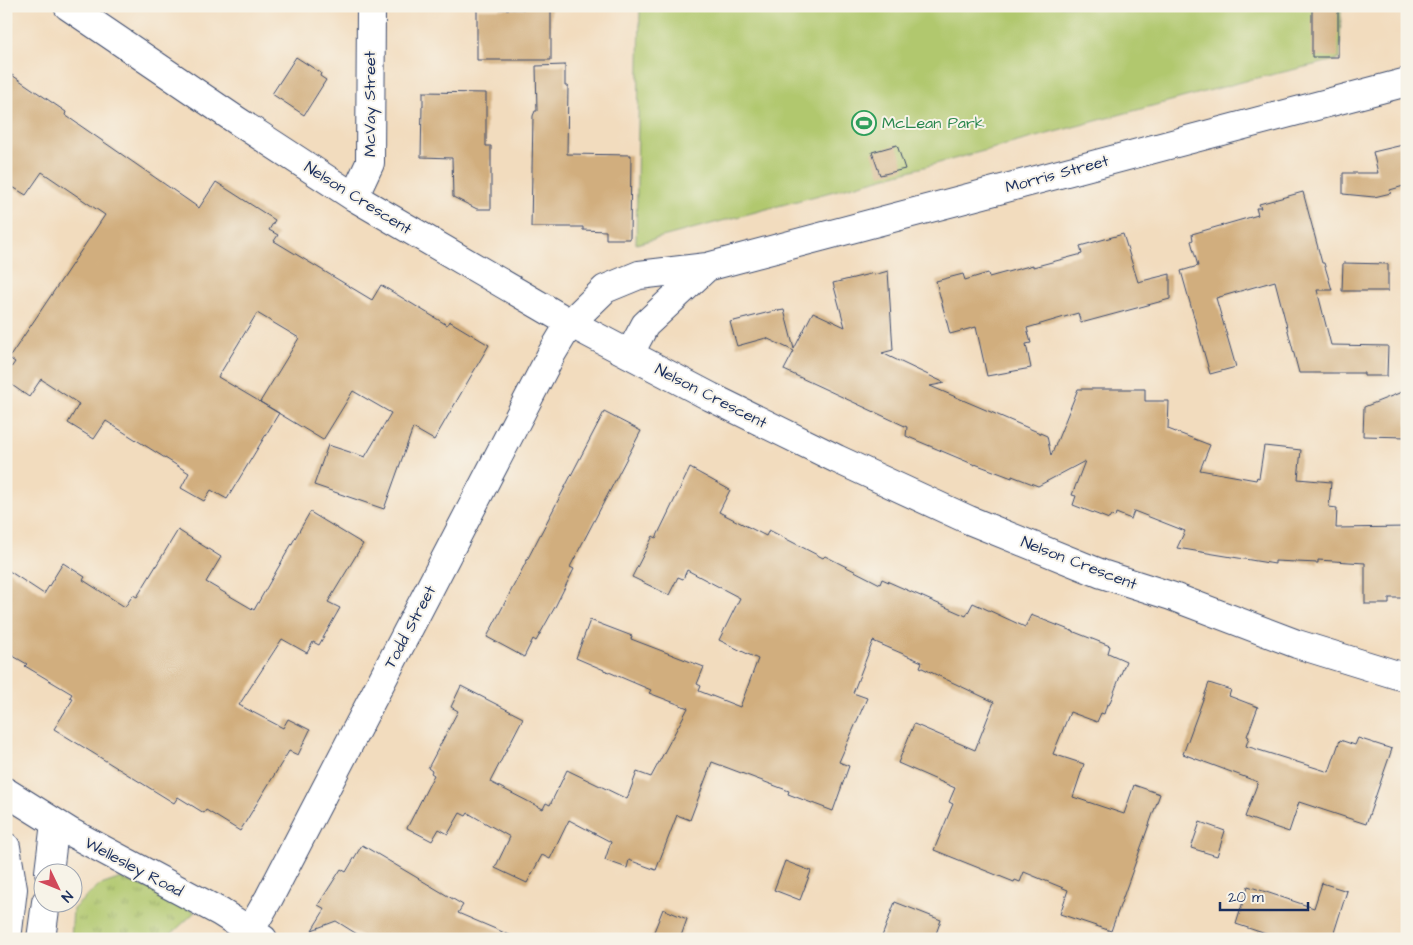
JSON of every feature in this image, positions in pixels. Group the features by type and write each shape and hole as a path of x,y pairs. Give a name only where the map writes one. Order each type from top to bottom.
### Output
{"street":[{"name":"Nelson Crescent","path":"68,6 236,120 354,197 570,323 720,402 969,520 1102,574 1171,596 1297,644 1407,678"},
{"name":"McVay Street","path":"354,197 370,163 371,6"},
{"name":"Morris Street","path":"570,323 605,289 639,275 707,267 1407,82"},
{"name":"Morris Street","path":"630,353 646,325 707,267"},
{"name":"Todd Street","path":"256,935 269,898 552,354 570,323"},
{"name":"Wellesley Road","path":"6,792 55,823 256,935"},
{"path":"50,862 55,823"},
{"path":"6,847 13,889 7,939"},
{"path":"41,939 45,912"}],"green space":[{"name":"McLean Park","path":"640,6 1341,6 1340,59 1253,79 636,244"},
{"path":"121,878 163,894 195,912 166,939 71,939 73,912 82,912 82,901 98,886"}],"building":[{"path":"524,6 551,6 551,60 477,60 477,9 524,9"},
{"path":"1312,6 1338,6 1338,57 1312,57"},
{"path":"296,57 321,73 320,76 326,80 304,115 272,94"},
{"path":"565,65 565,86 568,86 567,154 631,155 630,239 606,239 606,231 583,230 583,227 531,227 533,116 535,111 537,111 536,66"},
{"path":"6,71 66,112 65,115 199,208 216,182 275,220 269,230 278,235 274,241 372,300 381,285 447,325 449,321 489,345 434,440 413,428 384,509 314,485 328,445 365,457 391,413 353,391 323,440 279,413 227,499 211,490 204,501 181,488 189,473 106,421 94,439 68,423 79,404 41,379 29,397 6,381 6,375 15,362 9,358 105,215 42,172 26,195 6,183","holes":["257,313 299,338 260,402 218,377"]},
{"path":"423,92 486,93 486,146 491,146 491,209 477,209 453,197 452,158 421,157"},
{"path":"1407,144 1407,185 1390,190 1391,193 1374,197 1343,194 1343,173 1378,173 1373,152"},
{"path":"897,145 905,169 880,175 872,152"},
{"path":"1303,192 1322,263 1324,263 1332,290 1317,290 1331,345 1388,346 1387,376 1364,376 1364,373 1299,373 1275,281 1216,298 1236,367 1210,374 1181,271 1198,266 1191,241 1193,240 1192,234 1258,215 1256,208 1261,208 1259,204"},
{"path":"1123,234 1138,282 1170,274 1170,299 1081,323 1078,313 1027,328 1031,343 1026,344 1031,368 987,376 976,327 950,334 936,281 963,274 965,280 988,273 989,277 1033,265 1033,267 1082,254 1080,246"},
{"path":"1343,263 1388,264 1388,291 1342,291"},
{"path":"888,271 893,350 882,353 945,383 930,386 1047,436 1051,456 1078,389 1145,389 1145,401 1169,401 1168,429 1210,445 1200,470 1256,480 1257,477 1259,478 1264,446 1301,450 1298,479 1331,482 1329,507 1337,508 1336,528 1407,527 1407,598 1389,598 1389,604 1365,604 1365,563 1318,560 1318,563 1275,561 1275,564 1177,548 1185,531 1134,511 1131,519 1116,513 1115,517 1111,516 1109,519 1073,505 1076,496 1072,495 1085,461 1038,486 1012,476 1012,478 975,465 906,436 907,427 784,370 794,351 766,338 737,346 730,322 778,310 784,310 794,349 813,312 845,327 833,283"},
{"path":"1407,390 1407,437 1363,436 1364,407"},
{"path":"604,412 641,431 570,567 574,569 555,607 536,641 533,639 524,657 487,637"},
{"path":"690,468 730,490 719,512 766,536 769,530 823,558 825,556 880,584 882,579 966,616 973,603 1025,627 1031,615 1110,646 1108,653 1126,661 1104,714 1101,713 1097,722 1070,712 1053,754 1084,764 1073,797 1124,814 1134,785 1160,794 1111,931 1060,914 1068,890 1024,872 1020,882 1015,880 1014,882 934,850 953,804 949,802 955,788 898,763 914,724 975,750 994,702 920,667 922,662 873,641 853,693 867,698 839,762 849,766 833,811 788,794 789,791 712,762 690,820 677,815 656,870 629,860 627,868 605,860 611,842 569,820 550,859 542,855 527,883 495,868 510,837 468,813 466,816 460,813 448,834 439,829 432,841 407,828 434,775 428,768 458,711 451,707 461,686 523,718 490,782 543,809 546,803 550,805 567,770 627,799 637,772 651,777 688,708 649,693 651,690 576,658 590,620 632,636 631,639 704,667 697,684 701,686 699,691 740,707 758,659 719,640 740,598 687,570 683,579 678,577 669,595 632,577 653,536 656,538"},
{"path":"310,512 363,544 328,602 340,608 319,645 313,642 307,653 282,639 239,705 283,728 288,719 310,730 298,755 289,751 240,831 206,810 204,813 178,797 174,803 54,729 73,699 70,697 72,694 25,666 27,664 6,652 6,569 44,594 63,563 85,577 83,580 125,607 133,595 137,597 178,530 221,557 206,582 254,610"},
{"path":"1209,683 1231,690 1229,696 1258,707 1247,736 1249,737 1246,746 1329,772 1340,740 1355,745 1358,738 1392,749 1366,824 1299,802 1289,832 1245,817 1258,782 1183,754"},
{"path":"1200,822 1225,831 1217,856 1191,848"},
{"path":"362,845 463,905 458,913 519,939 365,939 336,921 312,930 325,909 318,905 341,869 346,872"},
{"path":"785,861 811,871 800,900 774,890"},
{"path":"1322,883 1347,891 1332,939 1281,939 1236,924 1248,886 1314,908"},
{"path":"895,902 941,920 934,939 881,939"},
{"path":"663,909 687,919 680,939 651,939"}],"place":[{"name":"McLean Park","path":"864,123"}]}
